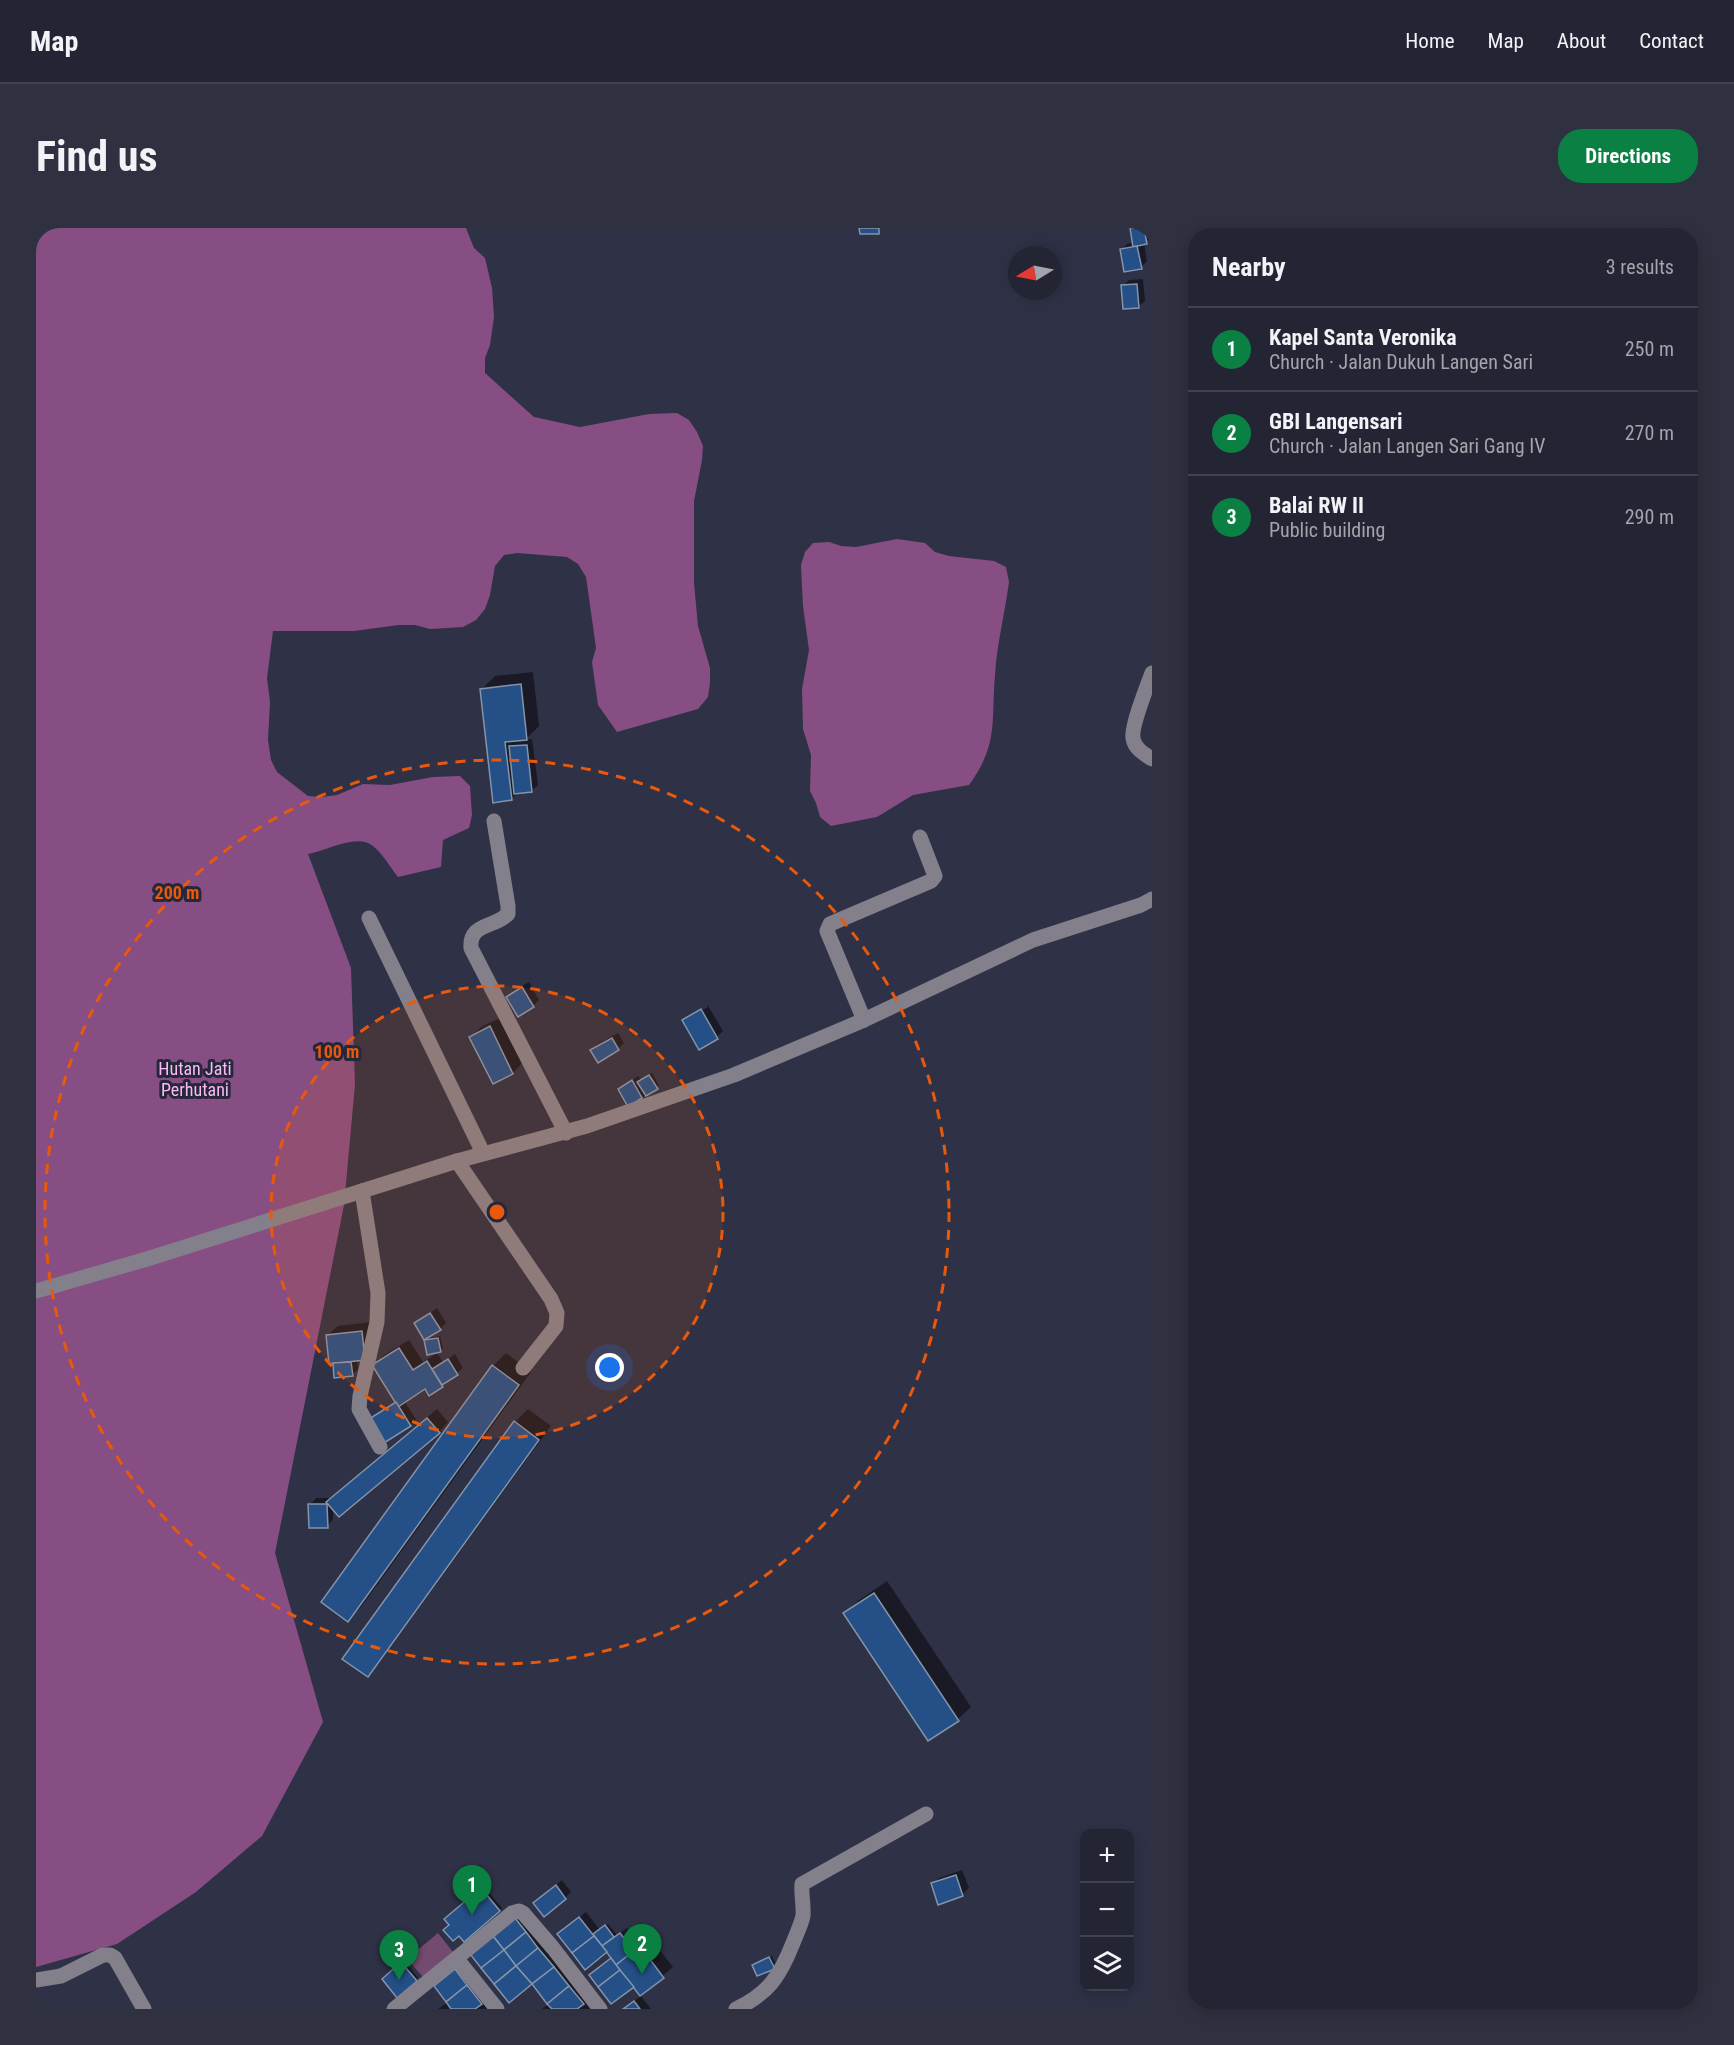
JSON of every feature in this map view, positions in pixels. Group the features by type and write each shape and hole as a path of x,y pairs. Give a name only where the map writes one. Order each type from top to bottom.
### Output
{"street":[{"path":"1152,673 1132,738 1142,753 1152,759"},
{"path":"494,821 508,914 503,919 476,931 471,939 471,948 566,1133"},
{"path":"864,1020 827,931 830,924 931,881 935,876 934,869 920,837"},
{"path":"36,1291 147,1259 483,1153 566,1133 734,1075 864,1020 1033,940 1141,905 1152,899"},
{"path":"369,918 483,1153"},
{"path":"457,1161 551,1299 557,1313 556,1326 523,1368"},
{"path":"362,1191 378,1293 377,1322 359,1409 380,1447"},
{"path":"736,2009 755,2005 783,1969 803,1916 802,1884 926,1814"},
{"path":"396,2008 512,1913 519,1911 553,1948 600,2009"},
{"path":"36,1980 61,1976 103,1955 111,1955 115,1958 144,2009"},
{"path":"457,1959 497,2009"}],"shaded area":[{"path":"438,1933 453,1952 423,1977 407,1959"}],"green space":[{"name":"Hutan Jati Perhutani","path":"36,228 466,228 474,248 485,258 492,288 494,317 490,345 485,358 485,373 534,417 580,427 649,414 677,413 689,420 697,432 703,446 694,501 694,583 698,626 710,668 710,683 708,697 698,709 617,732 598,705 592,662 596,648 586,577 578,564 567,557 517,553 504,555 495,566 485,609 476,620 463,627 430,629 415,625 399,625 354,631 273,631 267,678 270,702 268,740 271,760 277,772 308,796 322,797 337,795 363,784 390,785 433,777 460,776 470,786 472,815 469,828 443,840 441,867 398,877 377,849 366,842 358,841 308,854 351,968 355,1084 344,1205 275,1553 323,1722 262,1836 196,1892 117,1944 36,1967"},
{"path":"897,539 925,543 935,552 949,556 994,561 1006,567 1009,582 996,663 992,732 985,757 969,785 913,795 877,817 831,826 820,817 810,791 811,755 803,729 802,689 809,650 803,606 801,565 805,552 813,543 829,542 856,547"}],"building":[{"path":"859,228 879,228 879,234 860,234"},
{"path":"1130,228 1144,228 1147,244 1133,247"},
{"path":"1137,246 1142,269 1124,272 1120,249"},
{"path":"1137,284 1139,308 1123,309 1121,285"},
{"path":"521,684 527,740 505,742 512,800 493,803 480,689"},
{"path":"527,745 532,792 514,794 509,746"},
{"path":"522,987 534,1007 518,1017 506,997"},
{"path":"701,1009 718,1039 699,1050 682,1020"},
{"path":"490,1026 513,1074 493,1084 469,1037"},
{"path":"612,1038 619,1050 598,1063 590,1050"},
{"path":"649,1075 658,1089 646,1096 637,1082"},
{"path":"632,1080 642,1098 628,1107 618,1089"},
{"path":"430,1313 441,1330 424,1340 414,1323"},
{"path":"362,1331 365,1360 329,1364 326,1335"},
{"path":"438,1338 441,1352 427,1355 424,1340"},
{"path":"399,1348 413,1370 427,1361 443,1387 429,1396 425,1389 398,1407 372,1365"},
{"path":"448,1359 458,1375 442,1385 432,1369"},
{"path":"351,1362 353,1376 334,1378 333,1363"},
{"path":"492,1365 519,1385 348,1622 321,1602"},
{"path":"396,1402 411,1426 384,1443 369,1419"},
{"path":"427,1418 440,1433 339,1517 326,1502"},
{"path":"514,1421 539,1440 368,1677 342,1659"},
{"path":"308,1504 327,1504 328,1528 309,1528"},
{"path":"874,1593 959,1721 928,1741 843,1613"},
{"path":"956,1875 963,1896 938,1905 931,1883"},
{"path":"556,1885 566,1899 544,1917 533,1903"},
{"path":"481,1888 500,1911 464,1942 459,1936 453,1941 443,1930 449,1925 444,1919"},
{"path":"579,1917 594,1936 572,1953 557,1934"},
{"path":"515,1918 526,1932 504,1950 493,1936"},
{"path":"605,1925 614,1937 602,1946 593,1934"},
{"path":"526,1932 538,1948 516,1966 504,1950"},
{"path":"620,1933 634,1951 616,1965 602,1946"},
{"path":"493,1936 504,1950 481,1968 470,1954"},
{"path":"594,1936 607,1952 585,1970 572,1953"},
{"path":"640,1946 664,1978 640,1996 616,1965"},
{"path":"538,1948 554,1967 532,1984 516,1966"},
{"path":"504,1950 516,1966 494,1984 481,1968"},
{"path":"769,1957 775,1969 757,1976 752,1965"},
{"path":"611,1958 620,1970 598,1987 589,1975"},
{"path":"401,1962 417,1981 397,1998 382,1979"},
{"path":"516,1966 532,1984 509,2003 494,1984"},
{"path":"554,1967 569,1986 547,2004 532,1984"},
{"path":"455,1969 467,1985 446,2002 434,1986"},
{"path":"620,1970 634,1987 611,2004 598,1987"},
{"path":"467,1985 482,2004 475,2009 451,2009 446,2002"},
{"path":"569,1986 584,2004 577,2009 552,2009 547,2004"},
{"path":"634,2001 640,2009 623,2009"}],"place":[{"name":"Kapel Santa Veronika","path":"472,1915"},
{"name":"GBI Langensari","path":"642,1974"},
{"name":"Balai RW II","path":"399,1980"}]}
